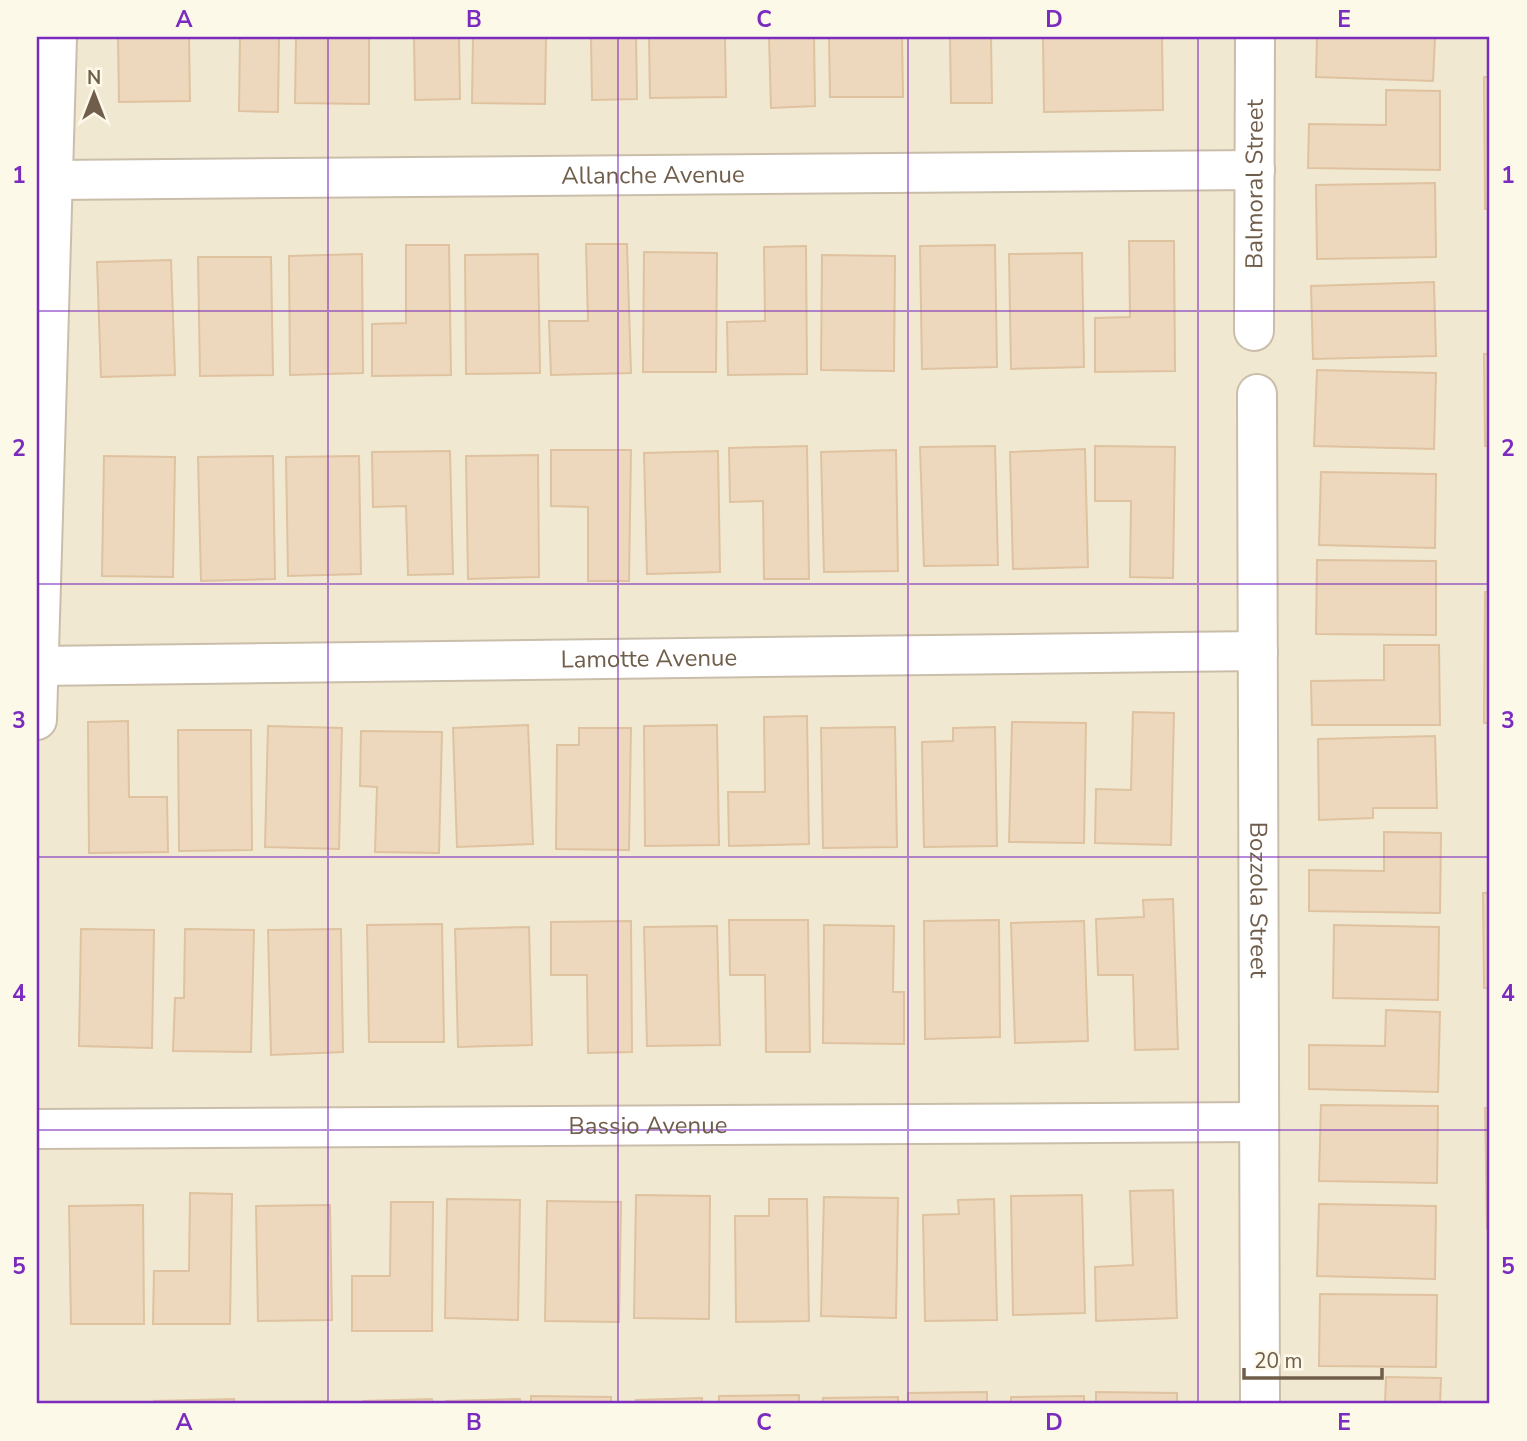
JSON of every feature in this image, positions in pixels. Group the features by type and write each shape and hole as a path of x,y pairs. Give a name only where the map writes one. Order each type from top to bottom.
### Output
{"street":[{"path":"37,720 57,37"},
{"name":"Balmoral Street","path":"1254,331 1255,37"},
{"name":"Allanche Avenue","path":"53,180 1255,170"},
{"name":"Bozzola Street","path":"1257,394 1260,1404"},
{"name":"Lamotte Avenue","path":"38,666 1258,651"},
{"name":"Bassio Avenue","path":"37,1129 1259,1122"}],"shaded area":[{"path":"37,37 1490,37 1490,1404 37,1404"}],"building":[{"path":"118,37 189,37 190,101 119,102"},
{"path":"240,37 279,37 278,112 239,111"},
{"path":"296,37 369,37 369,104 295,103"},
{"path":"414,37 459,37 460,99 415,100"},
{"path":"473,37 546,37 545,104 472,103"},
{"path":"591,37 636,37 637,99 592,100"},
{"path":"649,37 725,37 726,97 650,98"},
{"path":"769,37 814,37 815,106 771,108"},
{"path":"829,37 902,37 903,97 830,97"},
{"path":"950,37 991,37 992,103 951,103"},
{"path":"1043,37 1162,37 1163,110 1044,112"},
{"path":"1317,37 1435,37 1433,81 1316,77"},
{"path":"1484,77 1490,77 1490,209 1485,209"},
{"path":"1386,90 1440,91 1440,170 1308,168 1309,124 1386,125"},
{"path":"1435,183 1436,257 1317,259 1316,185"},
{"path":"1129,241 1174,241 1175,371 1095,372 1095,318 1130,317"},
{"path":"586,244 627,244 631,373 551,375 549,321 588,321"},
{"path":"406,245 449,245 451,375 372,376 372,324 406,323"},
{"path":"995,245 997,367 922,369 920,246"},
{"path":"806,246 807,374 728,375 727,322 765,321 764,247"},
{"path":"644,252 717,253 716,372 643,372"},
{"path":"1082,253 1084,367 1011,369 1009,254"},
{"path":"362,254 363,373 290,375 289,256"},
{"path":"538,254 540,373 466,374 465,255"},
{"path":"822,255 895,256 894,371 821,370"},
{"path":"198,257 271,257 273,375 200,376"},
{"path":"171,260 175,375 101,377 97,262"},
{"path":"1434,282 1436,356 1313,359 1311,286"},
{"path":"1484,354 1490,354 1490,446 1485,446"},
{"path":"1317,370 1436,373 1434,449 1314,446"},
{"path":"807,446 809,579 764,579 763,501 730,502 729,448"},
{"path":"995,446 998,565 924,566 920,447"},
{"path":"1095,446 1175,447 1173,578 1130,577 1131,501 1095,501"},
{"path":"1085,449 1088,567 1013,569 1010,452"},
{"path":"551,450 631,450 629,581 588,581 588,507 551,506"},
{"path":"896,450 898,571 824,572 821,452"},
{"path":"450,451 453,574 408,575 406,506 373,507 372,452"},
{"path":"718,451 720,572 647,574 644,453"},
{"path":"538,455 539,577 468,579 466,456"},
{"path":"104,456 175,457 173,577 102,576"},
{"path":"273,456 275,579 201,581 198,457"},
{"path":"359,456 361,574 288,576 286,457"},
{"path":"1321,472 1436,474 1435,548 1319,545"},
{"path":"1317,560 1436,561 1436,635 1316,634"},
{"path":"1485,592 1490,592 1490,723 1484,723"},
{"path":"1384,645 1439,645 1440,725 1312,725 1311,681 1384,680"},
{"path":"1133,712 1174,713 1171,845 1095,843 1096,789 1131,790"},
{"path":"807,716 809,844 729,846 728,792 765,792 764,717"},
{"path":"128,721 129,797 167,797 168,852 89,853 88,722"},
{"path":"1012,722 1086,723 1084,843 1009,842"},
{"path":"528,725 533,844 457,847 453,728"},
{"path":"717,725 719,845 645,846 644,726"},
{"path":"268,726 342,728 339,849 265,847"},
{"path":"895,727 897,847 823,848 821,728"},
{"path":"995,727 997,846 924,847 922,742 953,741 953,728"},
{"path":"579,728 631,728 629,850 556,849 557,745 579,745"},
{"path":"178,730 251,730 252,850 179,851"},
{"path":"361,731 442,732 439,853 375,852 377,787 360,786"},
{"path":"1435,736 1437,808 1373,808 1373,818 1319,820 1318,739"},
{"path":"1384,832 1441,833 1440,913 1309,911 1309,870 1384,871"},
{"path":"1483,893 1490,893 1490,988 1484,988"},
{"path":"1173,899 1178,1049 1135,1050 1133,975 1098,975 1096,919 1144,917 1143,900"},
{"path":"729,920 808,920 810,1052 766,1052 765,975 730,975"},
{"path":"999,920 1000,1037 925,1039 924,921"},
{"path":"631,921 632,1052 588,1053 587,975 551,975 551,922"},
{"path":"1084,921 1088,1041 1015,1043 1011,923"},
{"path":"442,924 444,1042 369,1042 367,925"},
{"path":"824,925 894,926 893,992 904,992 904,1044 823,1043"},
{"path":"1334,925 1439,927 1438,1000 1333,998"},
{"path":"717,926 720,1045 647,1046 644,927"},
{"path":"529,927 532,1045 458,1047 455,929"},
{"path":"81,929 154,930 152,1048 79,1046"},
{"path":"185,929 254,930 251,1052 173,1051 175,998 184,998"},
{"path":"341,929 343,1052 271,1055 268,930"},
{"path":"1386,1010 1440,1012 1438,1092 1309,1089 1309,1045 1385,1046"},
{"path":"1321,1105 1438,1106 1437,1183 1319,1181"},
{"path":"1485,1108 1490,1108 1490,1229 1487,1229"},
{"path":"1173,1190 1177,1318 1096,1321 1095,1267 1133,1265 1130,1191"},
{"path":"190,1193 232,1194 230,1324 153,1324 154,1271 189,1271"},
{"path":"636,1195 710,1196 709,1319 634,1318"},
{"path":"1082,1195 1085,1313 1013,1315 1011,1196"},
{"path":"824,1197 898,1198 896,1318 821,1316"},
{"path":"447,1199 520,1200 518,1320 445,1318"},
{"path":"769,1199 807,1199 809,1321 736,1322 735,1216 769,1216"},
{"path":"994,1199 997,1320 925,1321 923,1215 959,1214 958,1200"},
{"path":"547,1201 621,1202 619,1322 545,1321"},
{"path":"391,1202 433,1202 432,1331 352,1331 352,1276 390,1276"},
{"path":"1319,1204 1436,1206 1435,1279 1317,1276"},
{"path":"143,1205 144,1324 71,1324 69,1206"},
{"path":"330,1205 332,1320 258,1321 256,1206"},
{"path":"1320,1294 1437,1295 1436,1367 1319,1366"},
{"path":"1386,1377 1441,1378 1440,1404 1385,1404"},
{"path":"987,1392 987,1404 908,1404 908,1393"},
{"path":"1096,1392 1177,1393 1177,1404 1096,1404"},
{"path":"799,1395 799,1404 719,1404 719,1396"},
{"path":"531,1396 611,1397 611,1404 531,1404"},
{"path":"1084,1396 1084,1404 1011,1404 1011,1397"},
{"path":"898,1397 898,1404 823,1404 823,1398"},
{"path":"702,1398 702,1404 636,1404 636,1400"},
{"path":"234,1399 234,1404 154,1404 154,1401"},
{"path":"432,1399 432,1404 363,1404 363,1401"},
{"path":"520,1399 520,1404 446,1404 446,1401"},
{"path":"327,1401 327,1404 258,1404 258,1402"}]}
